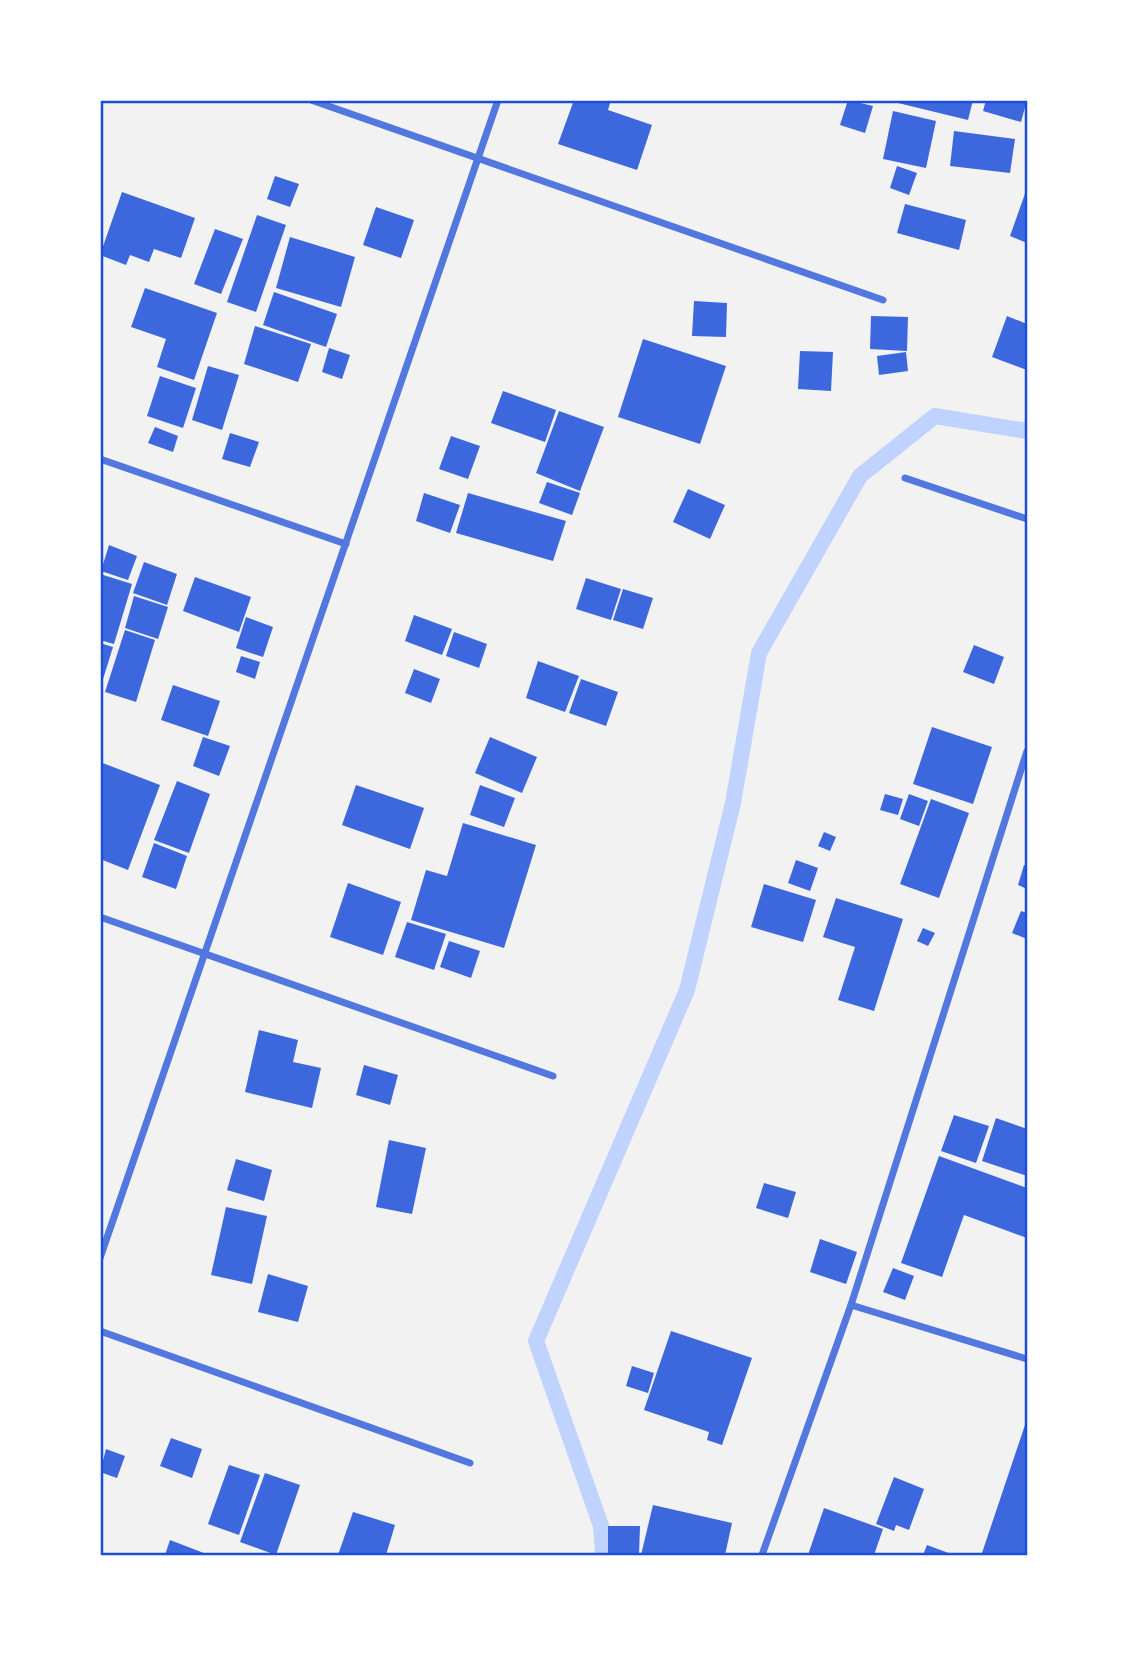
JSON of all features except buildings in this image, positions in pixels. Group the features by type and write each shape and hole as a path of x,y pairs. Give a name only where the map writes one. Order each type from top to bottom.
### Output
{"street":[{"path":"311,100 883,300"},
{"path":"100,1258 498,100"},
{"path":"100,459 346,544"},
{"path":"905,478 1027,519"},
{"path":"762,1555 851,1305 1027,751"},
{"path":"100,917 553,1076"},
{"path":"851,1305 1027,1359"},
{"path":"100,1331 470,1463"}],"waterway":[{"path":"603,1555 601,1526 536,1341 687,990 733,803 759,653 860,476 935,416 1027,431"}]}
